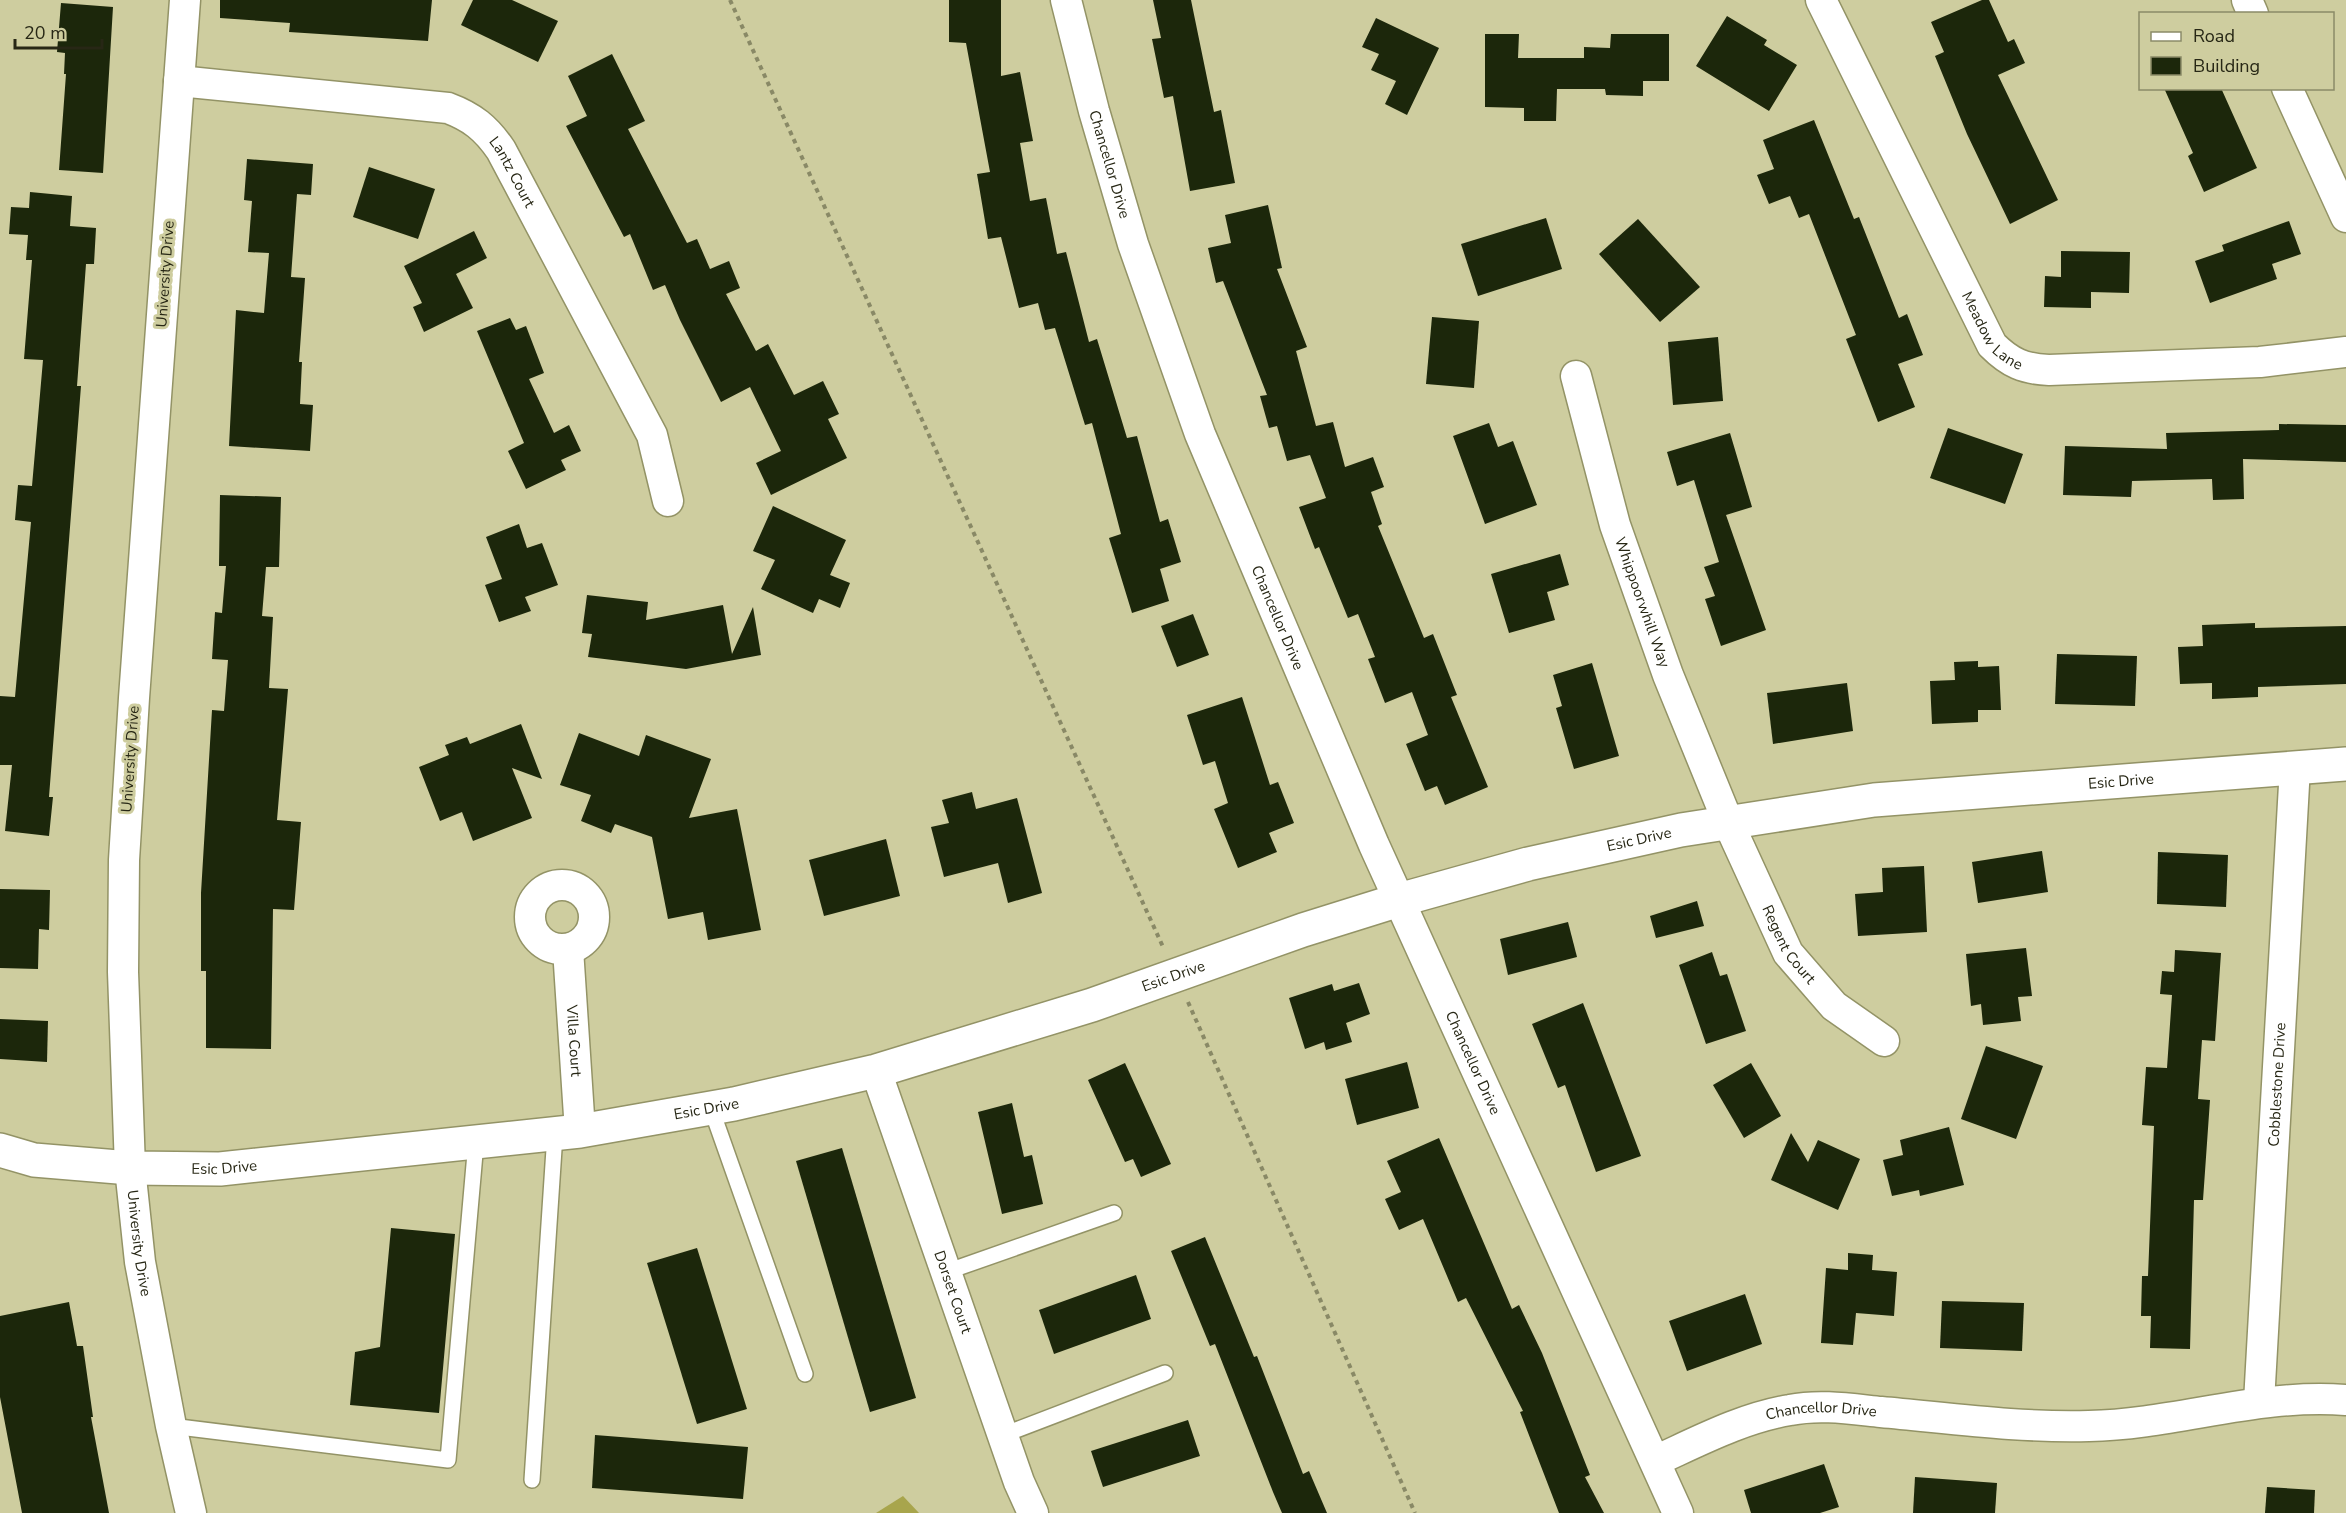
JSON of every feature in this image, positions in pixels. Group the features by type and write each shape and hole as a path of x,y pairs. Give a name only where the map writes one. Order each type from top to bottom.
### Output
{"street":[{"name":"University Drive","path":"185,0 124,860 123,972 130,1168 140,1262 171,1426 191,1513"},
{"name":"Chancellor Drive","path":"1066,0 1094,111 1130,232 1177,374 1200,434 1399,900 1655,1461 1750,1419 1792,1409 1840,1407 2025,1424 2089,1426 2152,1420 2259,1402 2346,1400"},
{"name":"Meadow Lane","path":"1821,0 1992,345 2007,359 2026,369 2049,370 2260,362 2346,352"},
{"name":"Lantz Court","path":"179,81 448,108 469,116 487,130 501,150 652,435 668,501"},
{"path":"2288,90 2346,217"},
{"name":"Whippoorwhill Way","path":"1576,376 1615,525 1668,675 1728,822"},
{"name":"Esic Drive","path":"0,1150 34,1160 130,1168 220,1169 567,1133 711,1108 876,1071 1092,1005 1303,930 1399,900 1528,864 1728,822 1874,800 2346,764"},
{"name":"Cobblestone Drive","path":"2259,1402 2295,767"},
{"name":"Regent Court","path":"1728,822 1788,952 1834,1006 1884,1041"},
{"name":"Villa Court","path":"567,1133 568,949"},
{"name":"Dorset Court","path":"876,1071 1003,1435 1033,1513"},
{"path":"1655,1461 1678,1513"}],"lane":[{"path":"711,1108 805,1374"},
{"path":"532,1479 567,1133"},
{"path":"171,1426 448,1460 476,1142"},
{"path":"946,1272 1114,1213"},
{"path":"1003,1435 1165,1373"}],"path":[{"path":"730,0 1167,955"},
{"path":"1186,998 1415,1513"}],"shaded area":[{"path":"903,1496 919,1513 876,1513"}],"building":[{"path":"220,0 432,0 428,41 289,32 290,23 220,18"},
{"path":"473,0 512,0 558,21 538,62 461,25"},
{"path":"949,0 1001,0 1001,76 1020,72 1033,141 1020,143 1030,201 1046,198 1057,254 1066,252 1089,342 1097,339 1127,438 1137,436 1160,522 1168,519 1181,562 1160,569 1169,601 1132,613 1109,538 1121,534 1092,423 1085,425 1055,328 1045,330 1038,303 1019,308 1001,237 988,239 977,174 990,172 966,43 949,42"},
{"path":"1153,0 1191,0 1214,112 1221,110 1235,183 1190,191 1173,96 1164,98 1152,39 1161,38"},
{"path":"1982,0 1989,0 2008,42 2014,39 2025,63 1998,75 2058,200 2010,224 1967,134 1935,56 1944,52 1931,22"},
{"path":"61,3 113,7 103,173 59,170 66,74 64,74 65,53 57,52"},
{"path":"1727,16 1767,40 1764,45 1797,65 1769,111 1696,66"},
{"path":"1376,18 1439,48 1407,115 1385,104 1396,81 1371,70 1379,54 1362,47"},
{"path":"1485,34 1519,34 1518,58 1584,58 1584,47 1610,48 1611,34 1669,34 1669,81 1643,81 1643,96 1606,95 1605,89 1557,89 1556,121 1524,121 1524,108 1485,107"},
{"path":"612,54 645,121 628,129 687,243 697,239 710,269 729,261 740,288 726,294 756,351 768,344 794,395 823,381 839,414 828,419 847,458 771,495 756,463 781,451 750,387 721,402 665,285 653,290 630,234 624,237 566,126 587,116 568,76"},
{"path":"2165,90 2222,90 2257,168 2204,192 2188,156 2193,153"},
{"path":"1814,120 1854,219 1859,217 1899,318 1907,314 1923,355 1898,364 1915,407 1878,422 1846,339 1856,335 1809,214 1799,218 1790,196 1769,204 1757,175 1774,169 1763,140"},
{"path":"247,159 313,164 311,195 297,194 291,277 305,278 299,362 302,362 300,404 313,405 310,451 229,446 236,310 264,313 269,253 248,252 252,201 244,200"},
{"path":"369,167 435,189 418,239 353,217"},
{"path":"30,192 72,196 70,226 96,228 94,264 86,264 77,386 81,386 49,797 53,797 49,836 5,831 12,765 0,765 0,696 15,697 31,522 15,520 18,485 32,486 43,360 24,359 32,260 26,260 28,235 9,234 11,207 29,208"},
{"path":"1268,205 1282,268 1277,269 1307,347 1296,351 1316,426 1333,422 1345,467 1373,457 1384,487 1371,492 1382,524 1378,526 1424,638 1433,634 1457,695 1451,697 1488,787 1445,805 1437,786 1425,791 1406,744 1428,735 1412,692 1385,703 1368,659 1375,657 1358,614 1348,618 1319,547 1315,549 1299,507 1326,498 1310,455 1287,461 1277,426 1269,428 1260,396 1267,395 1223,281 1216,283 1208,248 1231,243 1225,215"},
{"path":"1546,218 1562,269 1478,296 1461,244"},
{"path":"1638,219 1700,287 1660,322 1599,254"},
{"path":"2289,221 2301,254 2272,264 2277,279 2210,303 2195,261 2224,251 2222,245"},
{"path":"474,231 487,258 456,274 473,308 424,332 413,307 422,303 404,266"},
{"path":"2061,251 2130,252 2129,293 2091,292 2091,308 2044,307 2045,276 2061,277"},
{"path":"1432,317 1479,321 1474,388 1426,384"},
{"path":"510,318 516,330 526,326 544,373 529,379 554,433 569,425 581,451 561,460 566,470 526,489 508,451 524,443 477,331"},
{"path":"1718,337 1723,401 1673,405 1668,342"},
{"path":"1489,423 1498,447 1513,441 1537,505 1485,524 1453,436"},
{"path":"2279,424 2346,425 2346,462 2243,459 2244,499 2213,500 2212,479 2132,481 2131,497 2063,495 2065,446 2167,449 2166,433 2279,430"},
{"path":"1948,428 2023,454 2005,504 1930,478"},
{"path":"1730,433 1752,507 1726,515 1766,630 1721,646 1705,599 1715,596 1704,567 1719,562 1694,480 1677,486 1667,452"},
{"path":"220,495 281,497 279,567 266,567 262,616 273,617 269,688 288,689 277,820 301,822 294,910 273,909 271,1049 206,1048 206,971 201,971 201,893 212,710 224,711 228,660 212,659 215,612 222,613 226,566 219,566"},
{"path":"773,506 846,540 830,575 850,583 840,608 819,599 813,613 761,589 775,560 753,551"},
{"path":"519,524 527,548 542,543 558,585 525,597 531,611 499,622 485,585 502,579 486,537"},
{"path":"1560,554 1569,585 1547,592 1555,620 1509,633 1491,574"},
{"path":"587,595 648,602 646,620 723,605 732,654 753,607 761,655 686,669 588,657 592,634 582,633"},
{"path":"1193,614 1209,655 1177,667 1161,626"},
{"path":"2255,623 2255,628 2346,626 2346,684 2258,687 2258,697 2212,699 2212,683 2180,684 2178,647 2203,646 2202,625"},
{"path":"2057,654 2137,656 2135,706 2055,704"},
{"path":"1978,661 1978,667 1999,666 2001,710 1978,710 1978,722 1932,724 1930,681 1955,680 1954,662"},
{"path":"1592,663 1619,756 1574,769 1556,708 1562,706 1553,675"},
{"path":"1847,683 1853,731 1773,744 1767,693"},
{"path":"1242,697 1270,785 1278,782 1294,823 1269,833 1277,852 1238,868 1214,809 1228,803 1215,761 1203,765 1187,715"},
{"path":"521,724 542,779 512,768 532,818 473,841 462,812 440,821 419,767 449,755 445,745 467,737 470,744"},
{"path":"579,733 639,756 646,735 711,759 689,818 737,809 761,930 708,940 703,912 668,919 652,837 615,824 611,833 581,821 591,795 560,785"},
{"path":"972,792 976,809 1017,798 1042,893 1008,903 998,863 944,877 931,827 949,823 942,800"},
{"path":"886,839 900,896 824,916 809,860"},
{"path":"2042,851 2048,892 1978,903 1972,862"},
{"path":"2158,852 2228,855 2226,907 2157,904"},
{"path":"1924,866 1927,932 1858,936 1855,894 1883,892 1882,868"},
{"path":"0,889 50,890 49,930 39,929 38,969 0,968"},
{"path":"1697,901 1704,926 1656,938 1650,916"},
{"path":"1568,922 1577,957 1508,975 1500,939"},
{"path":"2026,948 2032,996 2018,997 2021,1021 1983,1025 1981,1004 1971,1006 1966,954"},
{"path":"2175,950 2221,953 2215,1041 2202,1040 2198,1099 2210,1100 2203,1200 2194,1200 2190,1349 2150,1348 2151,1316 2141,1316 2142,1276 2148,1276 2154,1126 2142,1125 2146,1067 2167,1068 2172,995 2160,994 2162,971 2174,972"},
{"path":"1712,952 1720,976 1727,974 1746,1031 1706,1044 1679,965"},
{"path":"1359,983 1370,1014 1346,1023 1352,1042 1326,1050 1324,1042 1305,1049 1289,998 1332,984 1334,991"},
{"path":"1583,1003 1641,1156 1596,1172 1565,1085 1558,1088 1532,1024"},
{"path":"0,1019 48,1021 47,1062 0,1059"},
{"path":"1986,1046 2043,1066 2016,1139 1961,1119"},
{"path":"1407,1062 1419,1108 1357,1125 1345,1079"},
{"path":"1125,1063 1171,1164 1141,1177 1133,1159 1125,1162 1088,1080"},
{"path":"1751,1063 1781,1116 1744,1138 1713,1085"},
{"path":"1012,1103 1024,1157 1032,1155 1043,1204 1002,1214 978,1112"},
{"path":"1949,1127 1964,1185 1920,1196 1919,1190 1892,1196 1883,1160 1903,1155 1900,1140"},
{"path":"1791,1133 1808,1162 1818,1140 1860,1159 1838,1210 1771,1180"},
{"path":"1439,1138 1512,1309 1519,1305 1542,1353 1590,1475 1585,1477 1604,1513 1559,1513 1520,1412 1523,1411 1466,1298 1458,1302 1423,1219 1399,1230 1385,1199 1401,1192 1387,1161"},
{"path":"842,1148 916,1398 870,1412 796,1161"},
{"path":"391,1228 455,1234 439,1413 350,1405 355,1352 380,1347"},
{"path":"1205,1237 1254,1357 1257,1356 1303,1474 1309,1471 1327,1513 1282,1513 1215,1344 1210,1346 1171,1251"},
{"path":"697,1248 747,1409 697,1424 647,1263"},
{"path":"1848,1253 1873,1255 1872,1270 1897,1272 1894,1316 1856,1313 1853,1345 1821,1343 1826,1268 1848,1270"},
{"path":"1136,1275 1151,1319 1054,1354 1039,1310"},
{"path":"1745,1294 1762,1344 1687,1371 1669,1321"},
{"path":"1942,1301 2024,1303 2022,1351 1940,1348"},
{"path":"69,1302 77,1346 83,1346 93,1417 91,1417 109,1513 22,1513 0,1397 0,1316"},
{"path":"1188,1420 1200,1456 1103,1487 1091,1451"},
{"path":"595,1435 748,1447 743,1499 592,1488"},
{"path":"1824,1464 1839,1507 1820,1513 1751,1513 1744,1490"},
{"path":"1915,1477 1997,1483 1995,1513 1913,1513"},
{"path":"2267,1487 2315,1490 2314,1513 2265,1513"}]}
